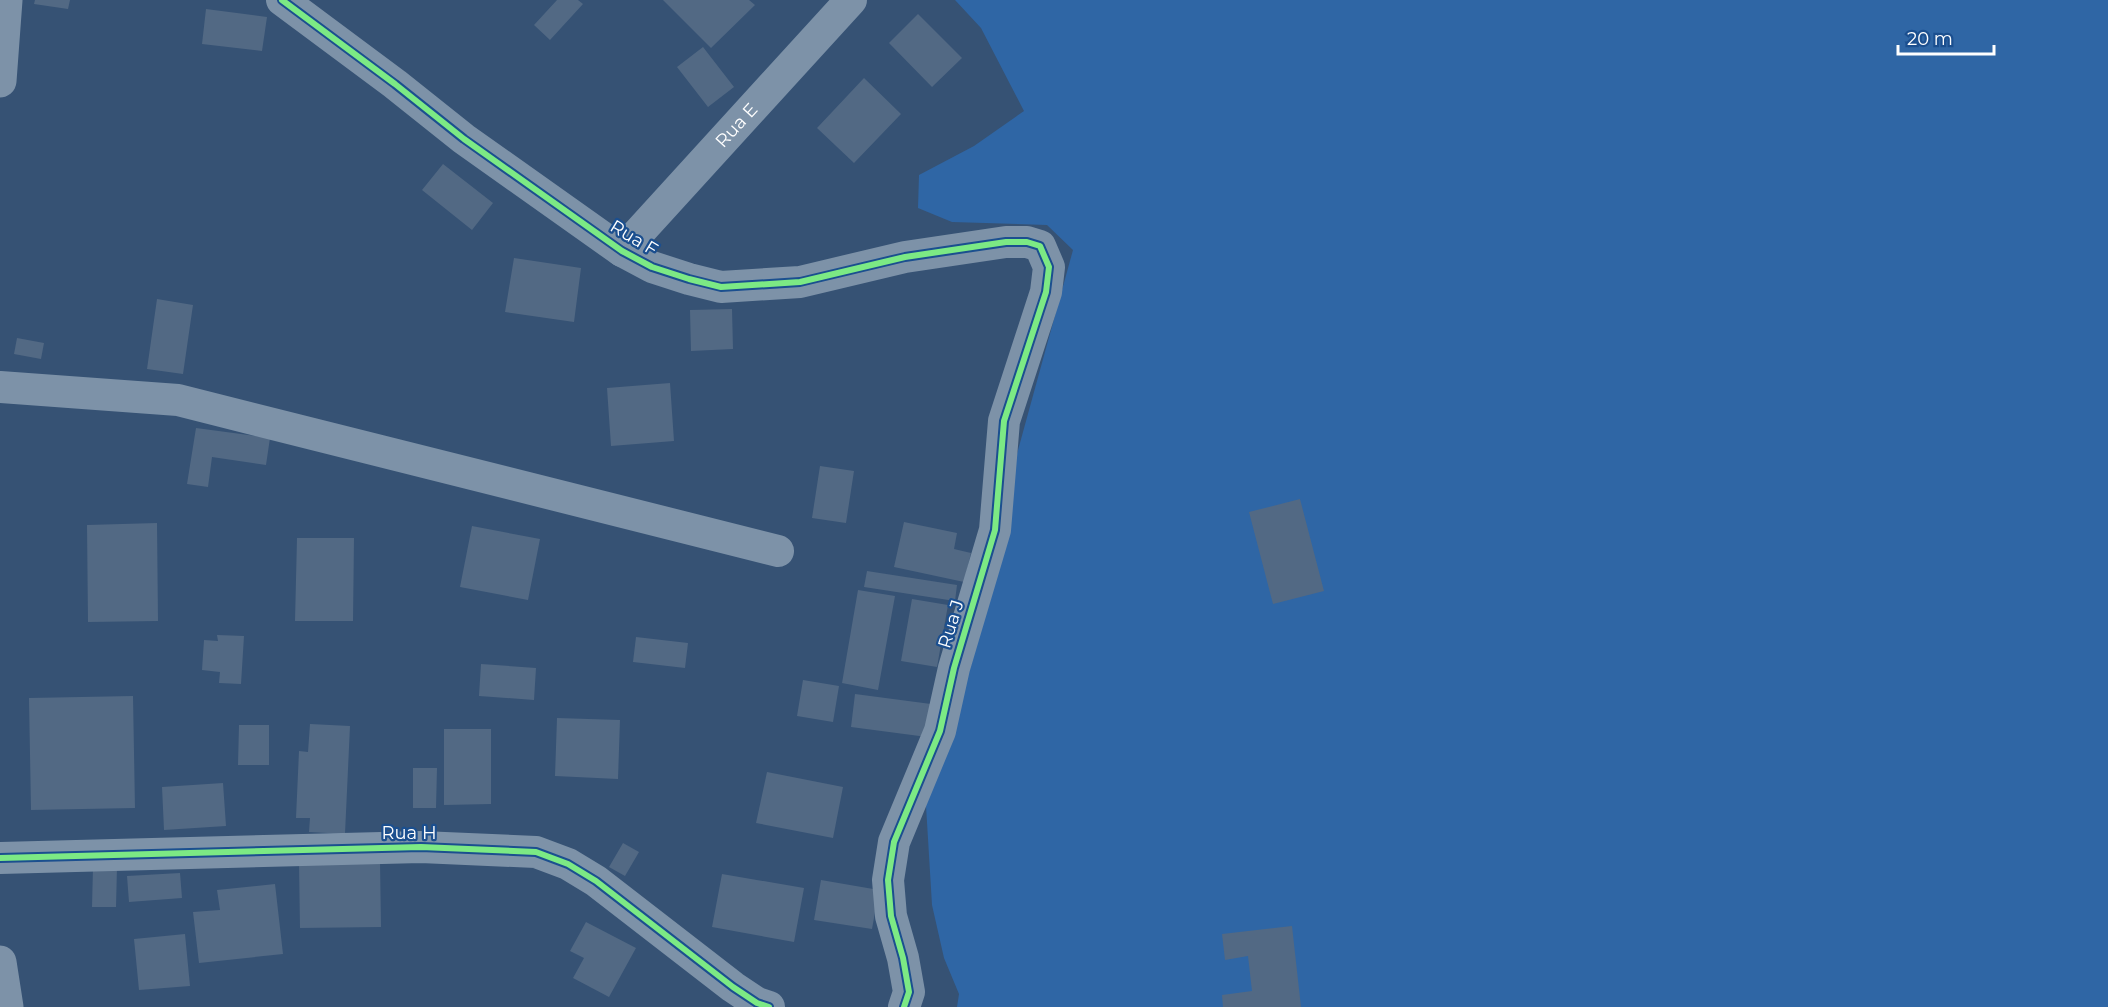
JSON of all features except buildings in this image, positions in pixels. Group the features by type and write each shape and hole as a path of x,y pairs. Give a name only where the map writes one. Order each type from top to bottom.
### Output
{"street":[{"path":"0,81 6,0"},
{"name":"Rua E","path":"622,250 851,0"},
{"name":"Rua F","path":"300,5 464,139 622,250 652,267 721,287 800,282 905,257 1006,242 1027,242 1040,246"},
{"name":"Rua J","path":"904,1007 909,992 903,958 891,916 888,880 894,842 940,731 954,668 995,530 1004,421 1046,292 1048,267 1040,246"},
{"path":"0,387 178,400 778,551"},
{"name":"Rua H","path":"0,858 421,847 536,852 568,864 596,881 733,987 757,1003 769,1007"},
{"path":"0,962 7,1007"}],"shaded area":[{"path":"955,0 2108,0 2108,1007 957,1007 959,994 944,958 932,905 925,789 1073,250 1047,225 952,222 918,208 919,175 974,146 1024,111 981,28"}],"cycle path":[{"path":"282,0 395,84 464,139 622,251 652,267 721,287 800,282 905,257 1006,242 1027,242 1040,246 1049,267 1046,292 1004,421 995,530 954,668 940,731 894,842 888,880 891,916 903,958 909,992 904,1007"},
{"path":"0,858 421,847 536,852 568,864 596,881 733,987 757,1003 769,1007"}]}
